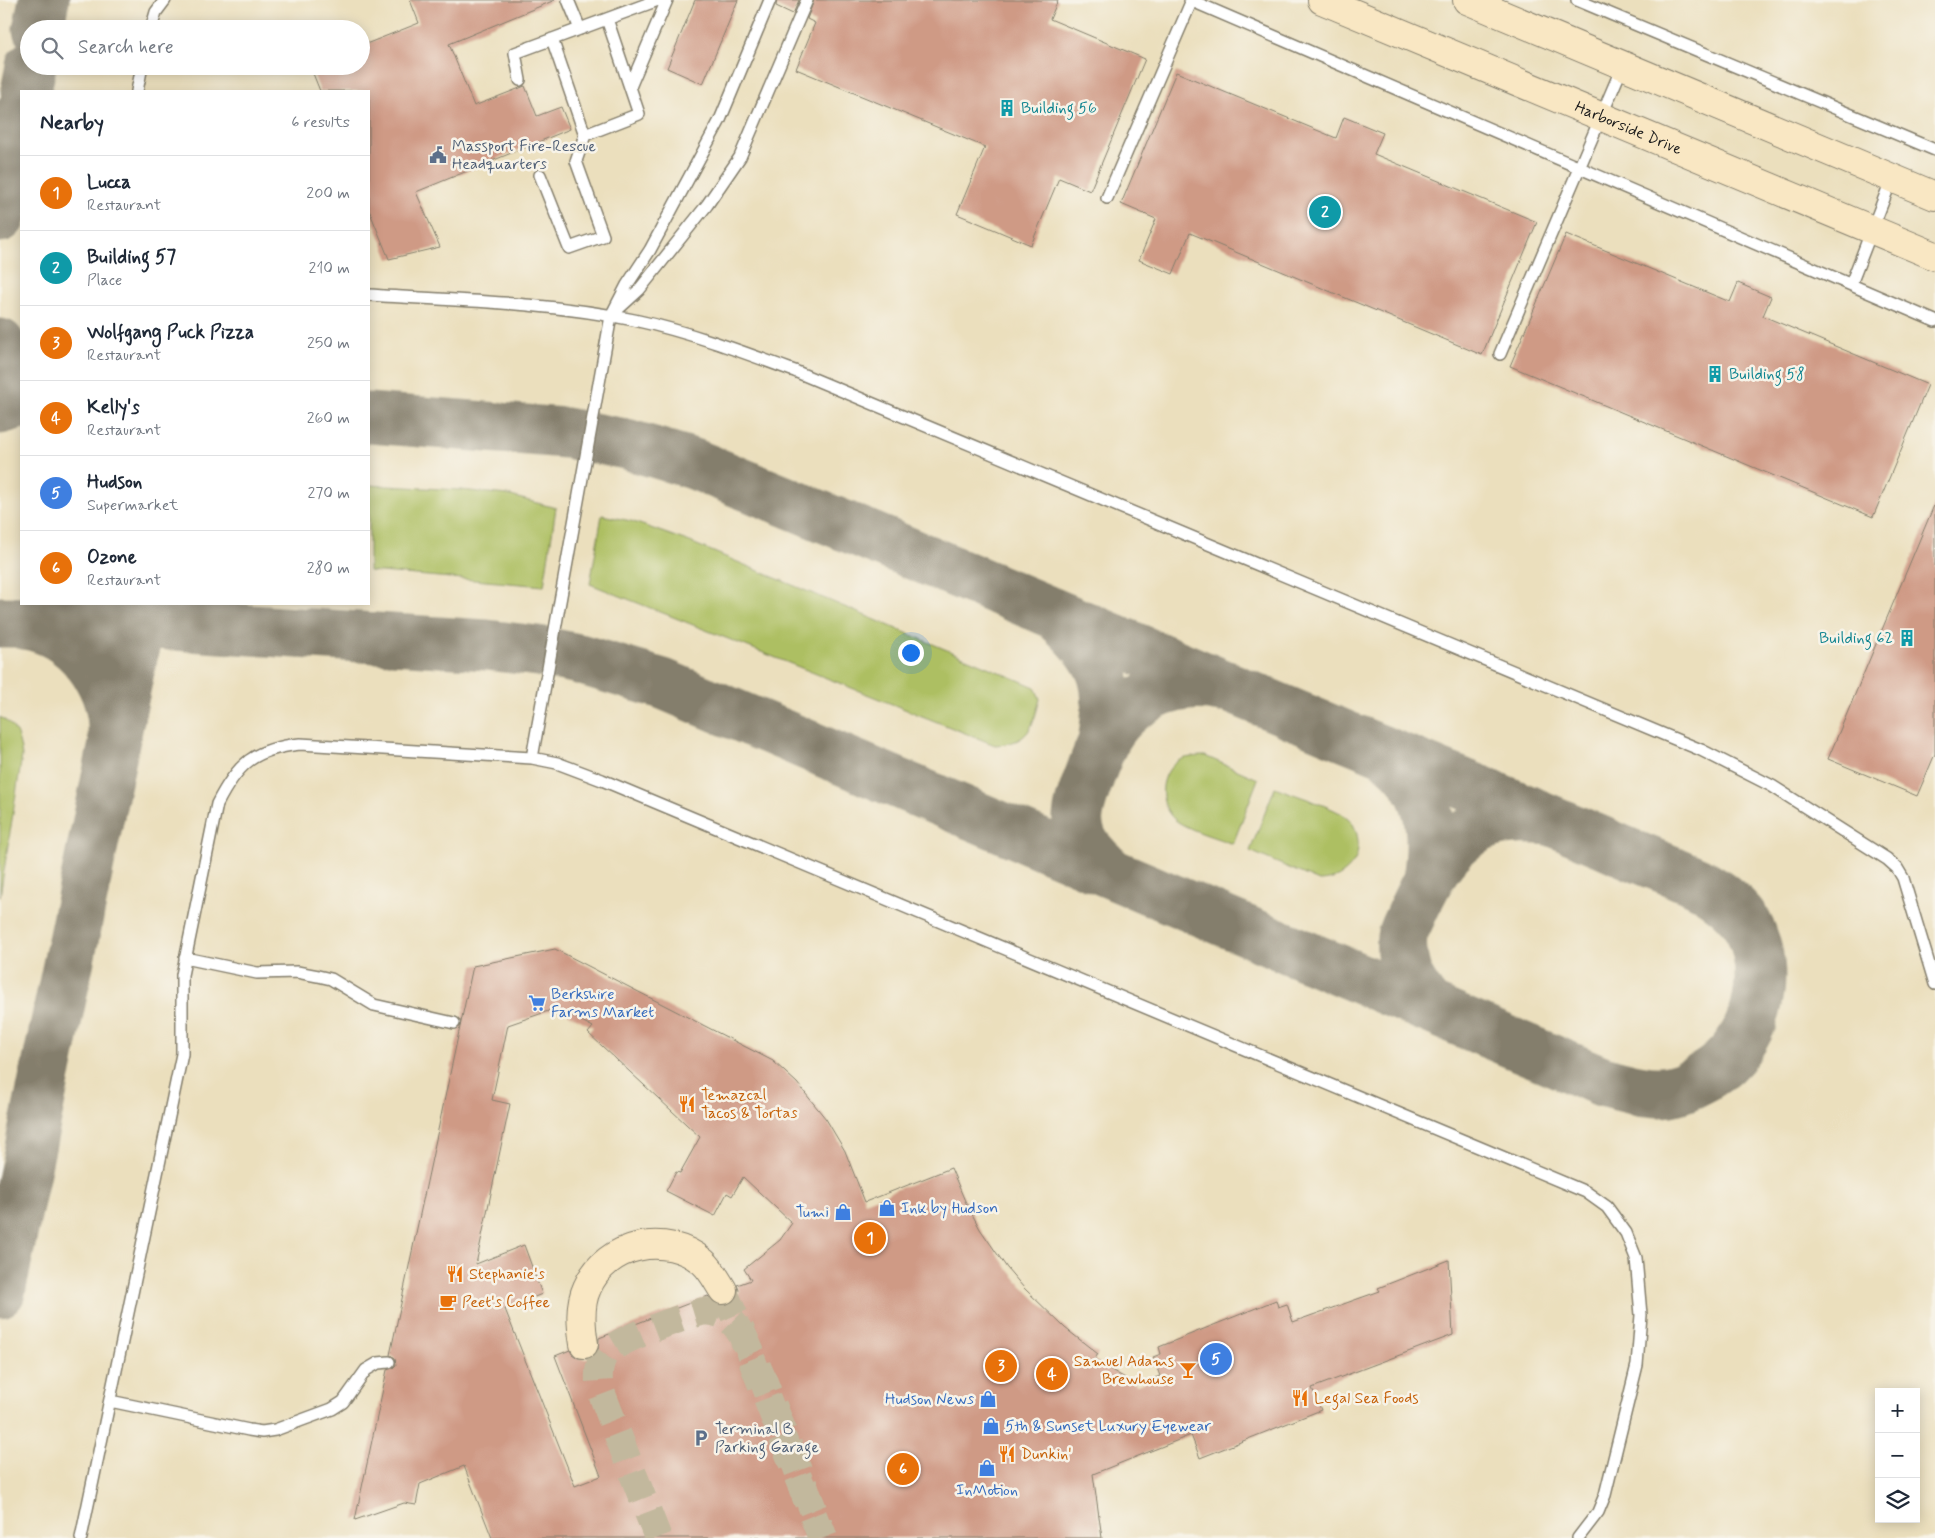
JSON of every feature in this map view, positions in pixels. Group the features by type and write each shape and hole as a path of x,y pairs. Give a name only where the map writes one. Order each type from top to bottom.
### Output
{"street":[{"name":"Harborside Drive","path":"1322,0 1935,256"},
{"path":"1467,0 1935,196"},
{"path":"584,1344 581,1316 587,1288 603,1264 628,1249 648,1245 678,1248 691,1253 710,1270 723,1290"}],"lane":[{"path":"153,20 156,12 165,0"},
{"path":"568,0 580,29"},
{"path":"520,80 515,53 658,0"},
{"path":"630,87 667,0"},
{"path":"532,758 611,316 627,285 650,250 720,120 770,0"},
{"path":"611,316 639,290 707,205 740,157 807,0"},
{"path":"1107,198 1191,0 1935,321"},
{"path":"1577,0 1935,150"},
{"path":"585,135 639,114 607,19"},
{"path":"540,175 569,248 603,236 576,161 585,135 552,39"},
{"path":"1500,354 1623,65"},
{"path":"137,90 140,75"},
{"path":"1851,284 1892,178"},
{"path":"370,295 542,306 611,316 698,336 734,348 797,372 1701,750 1772,786 1887,859 1898,868 1903,878 1935,984"},
{"path":"81,1538 182,1054 182,975 217,804 233,775 256,756 286,746 317,744 532,758 557,764 602,780 1586,1192 1606,1207 1620,1224 1636,1258 1641,1315 1640,1350 1605,1495 1598,1512 1578,1538"},
{"path":"185,958 257,973 297,972 331,979 374,1005 454,1023"},
{"path":"110,1402 249,1430 271,1431 339,1405 366,1370 378,1363 389,1362"}],"green space":[{"path":"370,485 461,490 507,495 556,508 544,586 370,571"},
{"path":"602,515 631,521 690,542 1035,687 1040,699 1035,718 1028,732 1023,737 1007,744 995,745 590,584"},
{"path":"0,717 14,729 20,743 22,756 0,896"},
{"path":"1205,756 1258,779 1233,844 1178,822 1171,816 1164,801 1163,783 1171,767 1184,759"},
{"path":"1275,787 1335,810 1349,819 1357,834 1358,852 1354,862 1343,874 1330,880 1319,881 1250,851"}],"building":[{"name":"Massport Fire-Rescue Headquarters","path":"410,0 555,0 449,44 474,106 525,86 537,116 561,107 570,129 416,192 440,247 389,259 370,212 370,90 320,90 314,75 370,75 370,42 419,23"},
{"path":"695,0 738,0 703,84 667,68"},
{"path":"777,0 799,0 793,14 776,6"},
{"name":"Building 56","path":"814,0 1058,0 1050,19 1145,59 1090,191 1059,178 1031,245 957,214 985,147 796,69 815,23 807,19"},
{"path":"1176,72 1336,138 1344,117 1383,133 1374,154 1537,222 1482,355 1190,233 1173,274 1139,260 1156,219 1121,204"},
{"name":"Building 58","path":"1566,234 1730,302 1738,283 1771,297 1763,316 1928,385 1873,517 1510,366"},
{"name":"Building 62","path":"1935,503 1935,754 1917,796 1828,759"},
{"path":"555,949 773,1061 797,1083 826,1119 845,1151 865,1202 951,1168 965,1201 980,1229 1007,1268 1024,1288 1065,1328 1098,1354 1094,1360 1137,1385 1160,1376 1153,1357 1161,1354 1159,1347 1276,1300 1278,1307 1287,1304 1293,1322 1380,1291 1378,1288 1449,1260 1453,1335 1312,1388 1321,1410 1200,1458 1191,1435 1093,1474 1102,1538 492,1538 464,1466 420,1484 416,1505 404,1503 355,1520 387,1370 396,1365 395,1358 390,1355 473,966","holes":["557,1008 593,1027 588,1033 700,1137 680,1173 676,1172 666,1191 715,1216 727,1193 732,1196 743,1177 792,1223 780,1240 744,1269 751,1280 737,1285 739,1290 737,1297 731,1303 724,1306 716,1304 708,1296 599,1338 598,1350 587,1359 578,1358 570,1350 555,1356 601,1476 575,1486 505,1309 542,1294 524,1245 476,1264 510,1104 492,1100 508,1025"]}],"taxiway":[{"path":"40,20 44,0"},
{"path":"26,90 29,75"},
{"path":"0,217 20,117"},
{"path":"0,344 4,352 20,371"},
{"path":"0,409 20,403"},
{"path":"0,622 139,623 487,645 538,651 579,659 663,684 1602,1081 1652,1092 1665,1092 1683,1087 1706,1076 1723,1063 1737,1047 1748,1028 1756,1008 1760,987 1759,965 1755,944 1747,924 1734,908 1710,889 1693,880 694,464 626,444 566,433 370,418"},
{"path":"0,1292 143,605"},
{"path":"1060,619 1087,647 1102,673 1107,703 1103,742"},
{"path":"24,624 43,629 60,637 75,648 88,662 99,678 107,695 112,714 113,733"},
{"path":"1110,872 1086,846 1079,833 1078,826 1081,800 1103,743 1112,728 1124,715 1152,695 1186,685 1221,687"},
{"path":"1386,753 1401,765 1413,779 1427,809 1431,842 1428,878"},
{"path":"1428,1007 1406,973 1402,956 1402,937 1424,887 1437,865 1454,845 1484,825 1511,819 1548,820"}],"tunnel":[{"path":"723,1290 764,1382 824,1538"},
{"path":"658,1538 600,1389 600,1368 604,1355 621,1342 651,1329 704,1311 726,1317 742,1335 822,1538"}],"place":[{"name":"Building 56","path":"1007,108"},
{"name":"Massport Fire-Rescue Headquarters","path":"438,155"},
{"name":"Building 57","path":"1325,212"},
{"name":"Building 58","path":"1715,374"},
{"name":"Building 62","path":"1907,638"},
{"name":"Berkshire Farms Market","path":"537,1003"},
{"name":"Temazcal Tacos & Tortas","path":"687,1104"},
{"name":"Ink by Hudson","path":"887,1208"},
{"name":"Tumi","path":"843,1212"},
{"name":"Lucca","path":"870,1238"},
{"name":"Stephanie's","path":"455,1274"},
{"name":"Peet's Coffee","path":"448,1302"},
{"name":"Hudson","path":"1216,1359"},
{"name":"Wolfgang Puck Pizza","path":"1001,1366"},
{"name":"Samuel Adams Brewhouse","path":"1188,1370"},
{"name":"Kelly's","path":"1052,1374"},
{"name":"Legal Sea Foods","path":"1300,1398"},
{"name":"Hudson News","path":"988,1399"},
{"name":"5th & Sunset Luxury Eyewear","path":"991,1426"},
{"name":"Terminal B Parking Garage","path":"701,1438"},
{"name":"Dunkin'","path":"1007,1454"},
{"name":"InMotion","path":"987,1468"},
{"name":"Ozone","path":"903,1469"}]}
